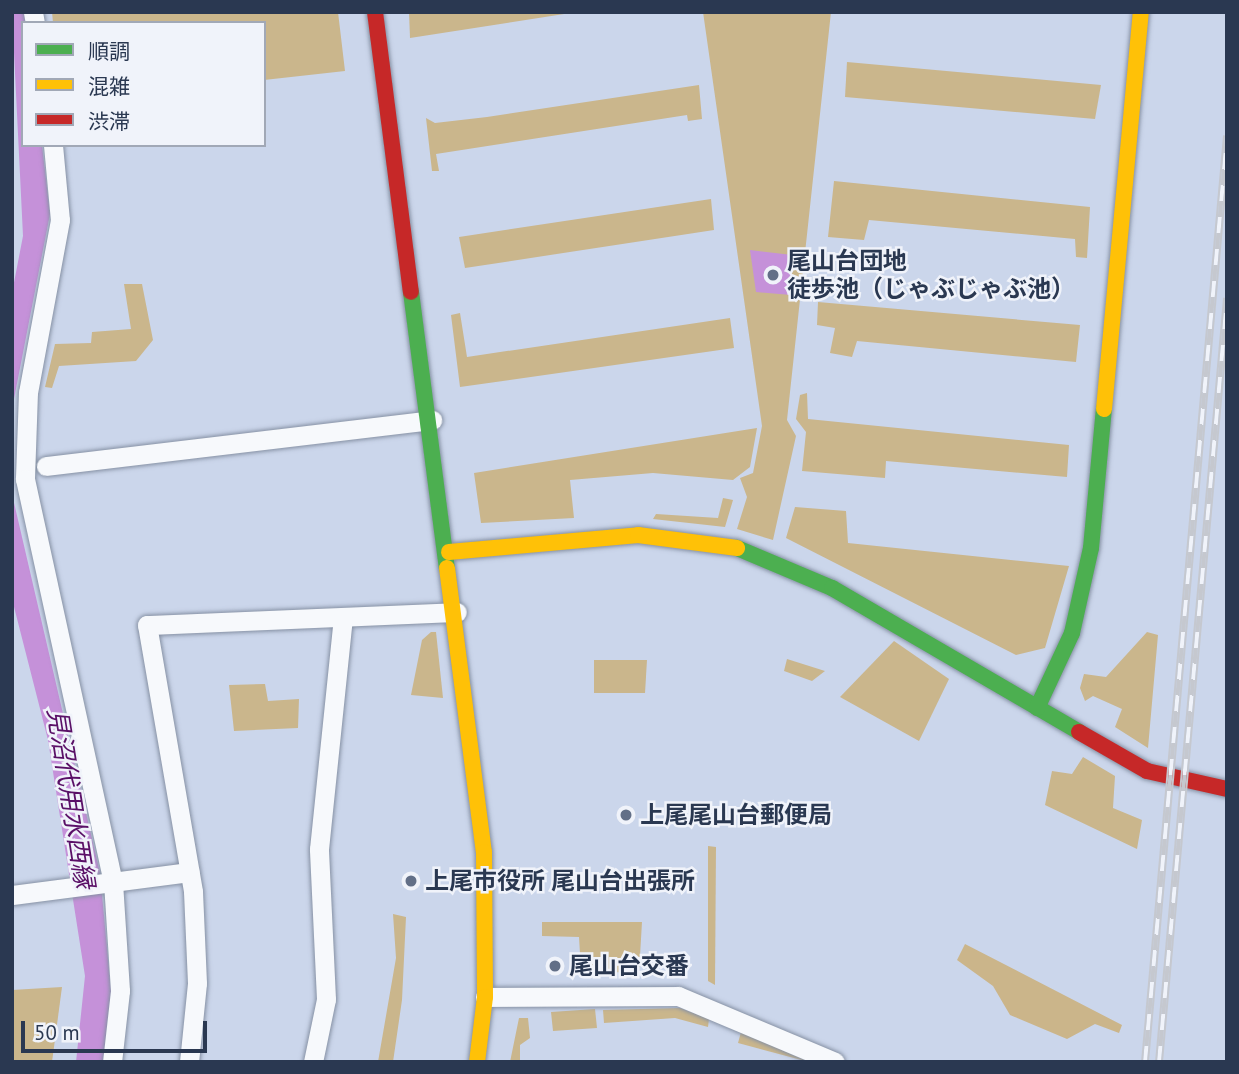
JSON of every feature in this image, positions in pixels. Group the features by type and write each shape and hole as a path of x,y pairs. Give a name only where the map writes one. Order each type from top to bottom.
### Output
{"street":[{"path":"374,12 432,420 484,852 485,997 477,1062"},
{"path":"1037,708 1072,633 1091,548 1141,12"},
{"path":"52,147 60,220 28,392 34,467 110,883 120,991 112,1062"},
{"path":"34,467 432,420"},
{"path":"449,552 638,535 734,547 832,588 1147,771 1227,789"},
{"path":"189,1062 197,984 190,872 148,625 457,612"},
{"path":"313,1062 326,999 319,849 343,617"},
{"path":"12,895 190,872"},
{"path":"485,997 678,996 835,1062"}],"shaded area":[{"path":"52,12 338,12 345,71 266,80 266,21 53,21"},
{"path":"409,12 577,12 410,38"},
{"path":"703,12 831,12 787,420 796,436 773,540 737,529 747,497 740,478 753,473 762,426"},
{"path":"847,62 1101,85 1095,119 845,97"},
{"path":"699,85 702,119 688,121 687,115 436,154 439,171 432,171 426,118 435,123 487,117"},
{"path":"834,181 1090,207 1087,258 1076,257 1075,239 869,220 864,240 828,237"},
{"path":"711,199 714,230 465,268 459,237"},
{"path":"124,284 142,284 153,340 136,361 59,366 52,388 45,387 55,344 91,343 92,332 131,329"},
{"path":"818,302 1080,325 1076,362 857,341 852,357 830,353 835,328 817,325"},
{"path":"460,313 467,357 730,318 734,348 460,387 451,315"},
{"path":"807,393 808,419 1069,445 1067,477 886,461 885,478 802,471 806,432 796,419 800,395"},
{"path":"757,428 750,467 733,480 653,473 570,480 574,518 481,523 474,473"},
{"path":"723,498 733,500 725,527 653,519 656,514 718,518"},
{"path":"795,507 846,511 848,543 1069,566 1045,648 1016,655 786,538"},
{"path":"431,632 436,632 443,698 411,695 422,640"},
{"path":"1147,632 1158,635 1148,748 1115,727 1122,709 1093,696 1085,701 1080,688 1084,674 1106,677"},
{"path":"894,641 949,679 919,741 840,697"},
{"path":"787,659 825,671 812,681 784,671"},
{"path":"594,660 647,660 645,693 594,693"},
{"path":"265,684 268,701 299,699 298,728 234,731 229,685"},
{"path":"1083,757 1115,776 1113,808 1142,820 1137,849 1045,805 1052,771 1072,774"},
{"path":"708,846 716,847 715,985 708,981"},
{"path":"393,914 406,917 402,1000 393,1062 378,1062 396,958"},
{"path":"542,922 642,922 639,973 581,971 579,937 542,936"},
{"path":"965,944 1122,1025 1119,1033 1095,1024 1067,1039 1010,1015 993,986 957,960"},
{"path":"62,987 52,1062 12,1062 12,990"},
{"path":"680,1008 709,1019 708,1027 675,1018 604,1023 603,1010"},
{"path":"595,1009 597,1028 553,1031 551,1012"},
{"path":"519,1018 528,1018 530,1038 520,1045 520,1062 510,1062"},
{"path":"741,1032 809,1062 738,1043"}],"water":[{"path":"12,12 24,12 25,21 21,21 21,147 42,147 50,214 14,399 12,472 12,293 23,236"},
{"name":"尾山台団地 徒歩池（じゃぶじゃぶ池）","path":"750,250 792,255 791,295 756,292"},
{"name":"見沼代用水西縁","path":"12,494 100,873 111,991 103,1062 76,1062 85,976 48,740 12,599"}],"railway":[{"path":"1145,1062 1227,136"},
{"path":"1159,1062 1227,298"}],"traffic: fast":[{"path":"411,292 447,568"},
{"path":"1037,708 1072,633 1091,548 1104,409"},
{"path":"737,548 832,588 1079,732"}],"traffic: slow":[{"path":"1104,409 1141,12"},
{"path":"449,552 638,535 737,548"},
{"path":"447,568 484,852 485,997 477,1062"}],"traffic: jam":[{"path":"375,12 411,292"},
{"path":"1079,732 1147,771 1227,789"}],"place":[{"name":"尾山台団地 徒歩池（じゃぶじゃぶ池）","path":"773,275"},
{"name":"上尾尾山台郵便局","path":"626,815"},
{"name":"上尾市役所 尾山台出張所","path":"411,881"},
{"name":"尾山台交番","path":"555,966"}]}
